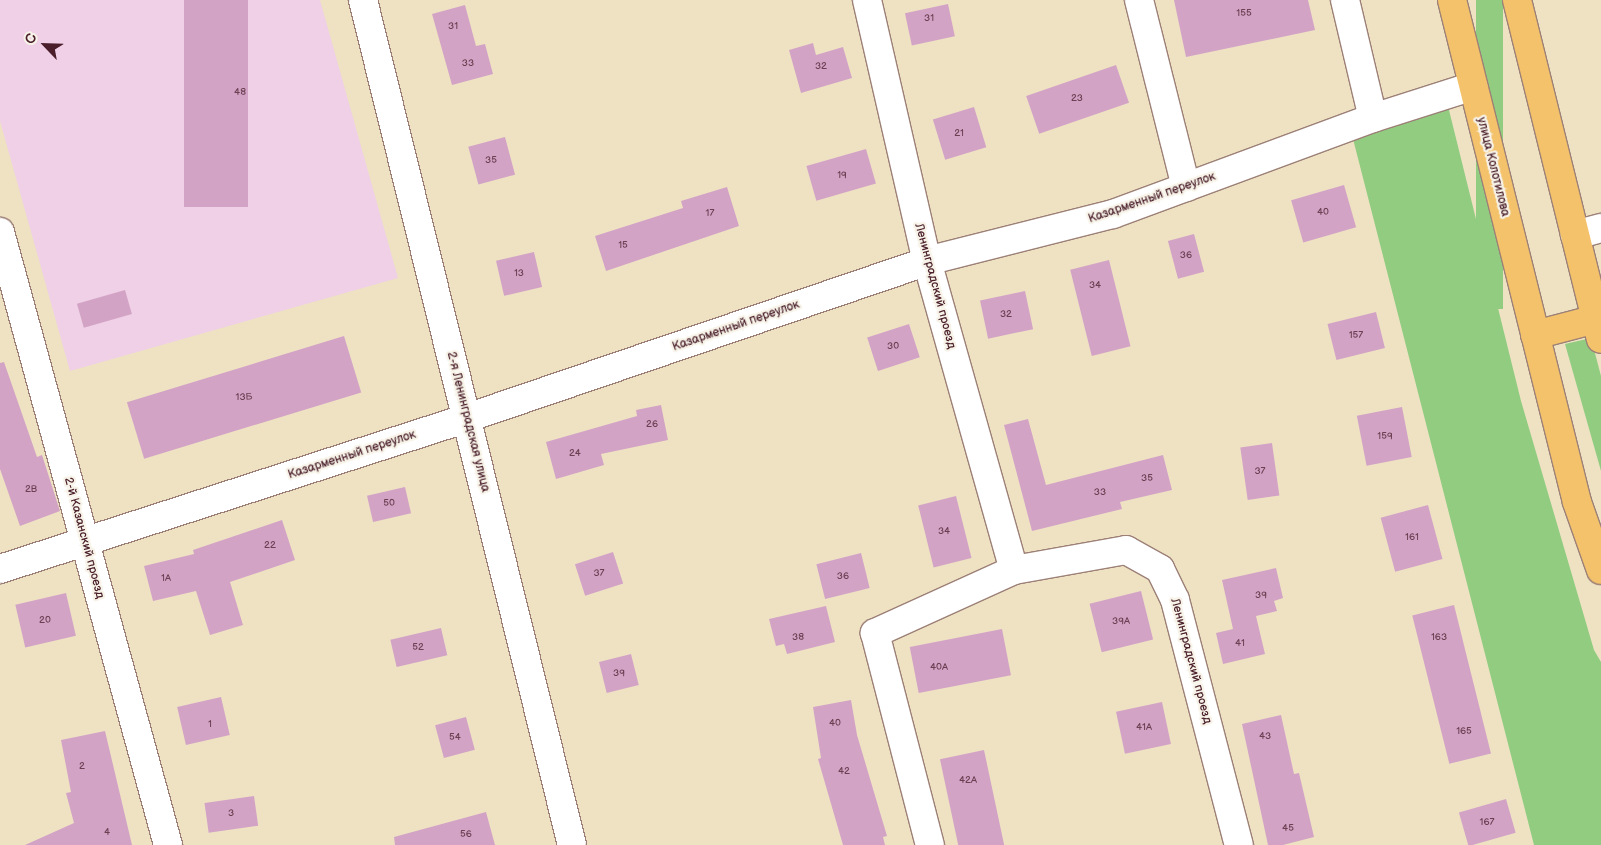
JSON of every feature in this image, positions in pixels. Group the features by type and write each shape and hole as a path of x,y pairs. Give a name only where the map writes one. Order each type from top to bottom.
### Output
{"main road":[{"name":"улица Колотилова","path":"1452,0 1577,502 1601,570"},
{"path":"1517,0 1598,329 1536,335"}],"street":[{"name":"2-я Ленинградская улица","path":"363,0 572,845"},
{"name":"Ленинградский проезд","path":"867,0 927,261 1014,570"},
{"path":"1139,0 1186,187"},
{"path":"1345,0 1373,118"},
{"name":"Казарменный переулок","path":"0,569 466,418 927,261 1113,214 1373,118 1473,86"},
{"path":"1575,235 1601,228"},
{"name":"2-й Казанский проезд","path":"0,232 168,845"},
{"name":"Ленинградский проезд","path":"930,845 875,633 1014,570 1126,550 1160,570 1175,600 1240,845"}],"shaded area":[{"path":"0,0 320,0 398,278 70,371 0,121"}],"green space":[{"path":"1476,0 1503,0 1503,309 1476,309"},
{"path":"1448,106 1521,401 1594,650 1601,662 1601,845 1534,845 1352,135"},
{"path":"1591,338 1601,376 1601,471 1565,344"}],"building":[{"path":"184,0 248,0 248,207 184,207"},
{"path":"1174,0 1308,0 1315,30 1186,57"},
{"path":"948,4 955,36 912,45 905,13"},
{"path":"465,5 476,46 485,44 493,74 452,85 432,14"},
{"path":"813,43 816,55 843,47 852,78 801,93 789,50"},
{"path":"1116,65 1129,103 1039,134 1026,96"},
{"path":"974,107 986,147 945,160 933,120"},
{"path":"505,137 515,175 478,185 468,147"},
{"path":"866,149 876,184 816,201 806,166"},
{"path":"1344,185 1356,227 1303,242 1291,200"},
{"path":"727,187 739,226 606,271 595,236 683,208 681,201"},
{"path":"1194,234 1204,272 1178,279 1168,241"},
{"path":"534,252 542,287 504,296 496,261"},
{"path":"1109,260 1131,346 1092,356 1070,270"},
{"path":"125,290 132,314 84,328 77,304"},
{"path":"1025,291 1033,329 988,339 980,301"},
{"path":"1376,312 1385,348 1336,360 1327,324"},
{"path":"909,324 920,357 878,371 867,338"},
{"path":"344,336 361,392 144,459 127,402"},
{"path":"4,362 37,457 42,455 60,511 20,526 0,469 0,363"},
{"path":"661,405 668,440 601,454 604,465 556,479 546,442 637,416 636,410"},
{"path":"1402,407 1412,457 1367,466 1357,416"},
{"path":"1028,419 1046,485 1163,455 1172,490 1120,502 1122,509 1032,531 1004,425"},
{"path":"1272,443 1279,495 1248,500 1240,447"},
{"path":"405,487 411,513 373,522 367,496"},
{"path":"956,496 971,558 934,568 918,505"},
{"path":"1428,505 1442,559 1395,572 1381,518"},
{"path":"282,520 295,560 230,582 243,625 210,635 196,591 153,601 144,566 194,554 193,550"},
{"path":"613,552 623,583 585,596 575,564"},
{"path":"861,553 870,588 825,599 816,564"},
{"path":"1276,568 1283,598 1274,601 1277,611 1256,616 1265,654 1223,664 1216,633 1233,629 1222,580"},
{"path":"1141,591 1153,640 1102,652 1090,604"},
{"path":"66,593 76,636 25,648 15,605"},
{"path":"1454,605 1491,753 1449,764 1412,615"},
{"path":"826,606 835,642 787,654 784,644 776,646 769,619"},
{"path":"441,628 447,655 397,667 390,640"},
{"path":"1002,629 1011,675 919,693 910,647"},
{"path":"631,654 639,685 607,693 599,662"},
{"path":"221,697 230,735 186,745 177,707"},
{"path":"851,700 857,735 887,836 883,837 885,845 843,845 818,759 821,758 813,707"},
{"path":"1162,702 1171,744 1125,754 1116,712"},
{"path":"1281,715 1294,774 1299,773 1314,837 1283,845 1268,845 1242,724"},
{"path":"466,717 475,750 444,758 435,725"},
{"path":"105,731 132,845 25,845 74,823 66,793 71,792 61,740"},
{"path":"984,750 1004,845 958,845 940,759"},
{"path":"254,796 258,826 209,833 204,803"},
{"path":"1506,799 1516,833 1468,845 1459,813"},
{"path":"486,812 495,845 395,845 394,837"}]}
